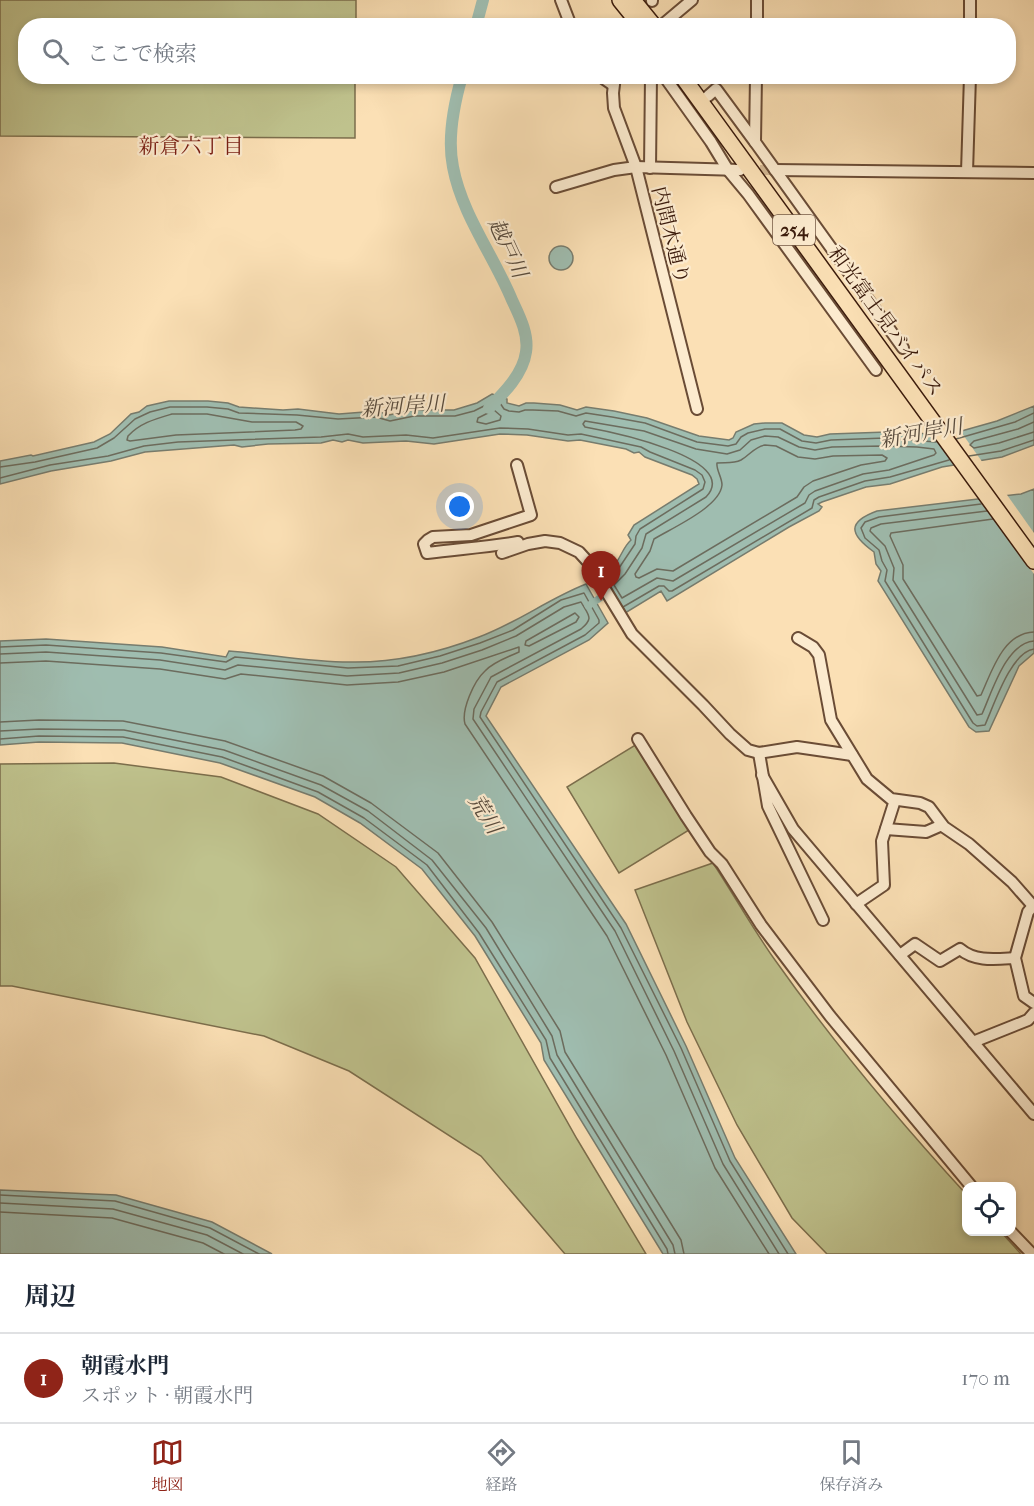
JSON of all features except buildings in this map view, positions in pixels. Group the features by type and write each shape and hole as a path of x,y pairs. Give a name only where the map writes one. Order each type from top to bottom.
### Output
{"highway":[{"path":"620,0 635,18"},
{"path":"633,0 648,18"},
{"name":"和光富士見バイパス","path":"688,84 1034,546"},
{"name":"和光富士見バイパス","path":"700,84 1034,561"}],"street":[{"path":"561,0 568,18"},
{"path":"671,18 692,0"},
{"path":"757,0 757,18"},
{"path":"970,0 970,18"},
{"name":"内間木通り","path":"614,84 614,108 636,167 696,406"},
{"path":"650,168 651,84"},
{"path":"670,84 734,170 748,194 876,370"},
{"path":"755,142 756,84"},
{"path":"967,172 970,84"},
{"path":"708,96 716,89 903,348"},
{"path":"556,187 614,170 636,167 734,170"},
{"path":"775,170 1034,173"},
{"path":"517,465 531,515 471,535 454,538 433,537 424,544 427,553 519,542 528,544"},
{"path":"502,553 528,544 553,542 568,545 579,552 597,576 632,634 704,705 741,746 759,753 797,747 852,755"},
{"path":"798,638 813,647 819,655 829,716 867,779 883,794 895,800 927,806 946,830 965,840 1012,882 1033,906 1028,912 1015,958 1024,996 1034,1003"},
{"path":"638,740 686,816 710,852 722,864 761,925 830,1016 968,1182"},
{"path":"759,753 768,806 823,920"},
{"path":"762,775 788,823 1034,1114"},
{"path":"856,904 884,885 882,841 895,800"},
{"path":"886,829 926,832 942,825"},
{"path":"900,955 915,944 940,961 960,949 969,957 1015,958"},
{"path":"973,1042 1028,1020 1034,1013"},
{"path":"1015,1236 1032,1254"}],"green space":[{"path":"0,0 356,0 356,18 18,18 18,84 355,84 355,138 0,136"},
{"path":"637,744 689,830 619,873 567,787"},
{"path":"114,763 221,777 318,814 396,867 475,958 577,1139 646,1254 565,1254 481,1156 349,1071 264,1036 12,986 0,986 0,764"},
{"path":"713,863 797,991 891,1109 962,1190 962,1236 1005,1236 1021,1254 827,1254 792,1218 737,1125 687,1022 635,890"}],"water":[{"path":"561,246 570,249 573,258 570,267 561,270 552,267 549,258 552,249"},
{"path":"492,394 507,399 507,403 519,406 534,403 560,405 577,410 586,407 614,411 647,418 699,436 729,440 736,432 754,424 765,423 782,423 804,435 817,437 830,434 887,432 935,436 997,421 1034,406 1034,445 1002,457 942,467 890,484 866,487 822,502 818,504 822,507 819,511 667,601 661,591 617,618 594,580 614,566 631,540 628,535 634,525 699,484 692,475 645,457 639,452 634,453 626,449 580,440 568,441 500,434 434,444 406,441 363,443 333,440 321,443 242,447 234,445 145,452 0,484 0,461 94,442 110,434 131,414 147,406 169,401 208,401 228,403 239,407 298,409 339,414 377,411 389,415 413,410 454,410 477,403"},
{"path":"1034,489 1034,653 1019,666 989,731 976,732 969,727 878,581 881,571 876,564 874,552 856,534 856,524 867,515 877,511 1021,494"},
{"name":"荒川","path":"586,584 608,623 589,640 501,687 486,716 626,924 686,1046 735,1158 796,1254 663,1254 544,1060 541,1043 475,936 422,869 360,823 315,797 220,763 122,743 39,742 0,745 0,641 46,639 162,647 226,657 229,651 319,661 382,661 448,648 479,637"},
{"path":"0,1190 116,1195 212,1222 272,1254 0,1254"}],"pier":[{"path":"959,429 983,463 957,467 931,432"},
{"path":"1005,492 1034,533 1034,574 977,495"}],"waterway":[{"name":"越戸川","path":"478,18 483,0"},
{"name":"越戸川","path":"460,84 452,121 451,144 457,185 471,219 520,318 527,345 521,368 512,383 489,408"},
{"name":"新河岸川","path":"588,606 609,592"}],"tunnel":[{"path":"745,170 775,170"}],"place":[{"name":"朝霞水門","path":"601,601"}],"district":[{"name":"新倉六丁目","path":"191,146"}]}
